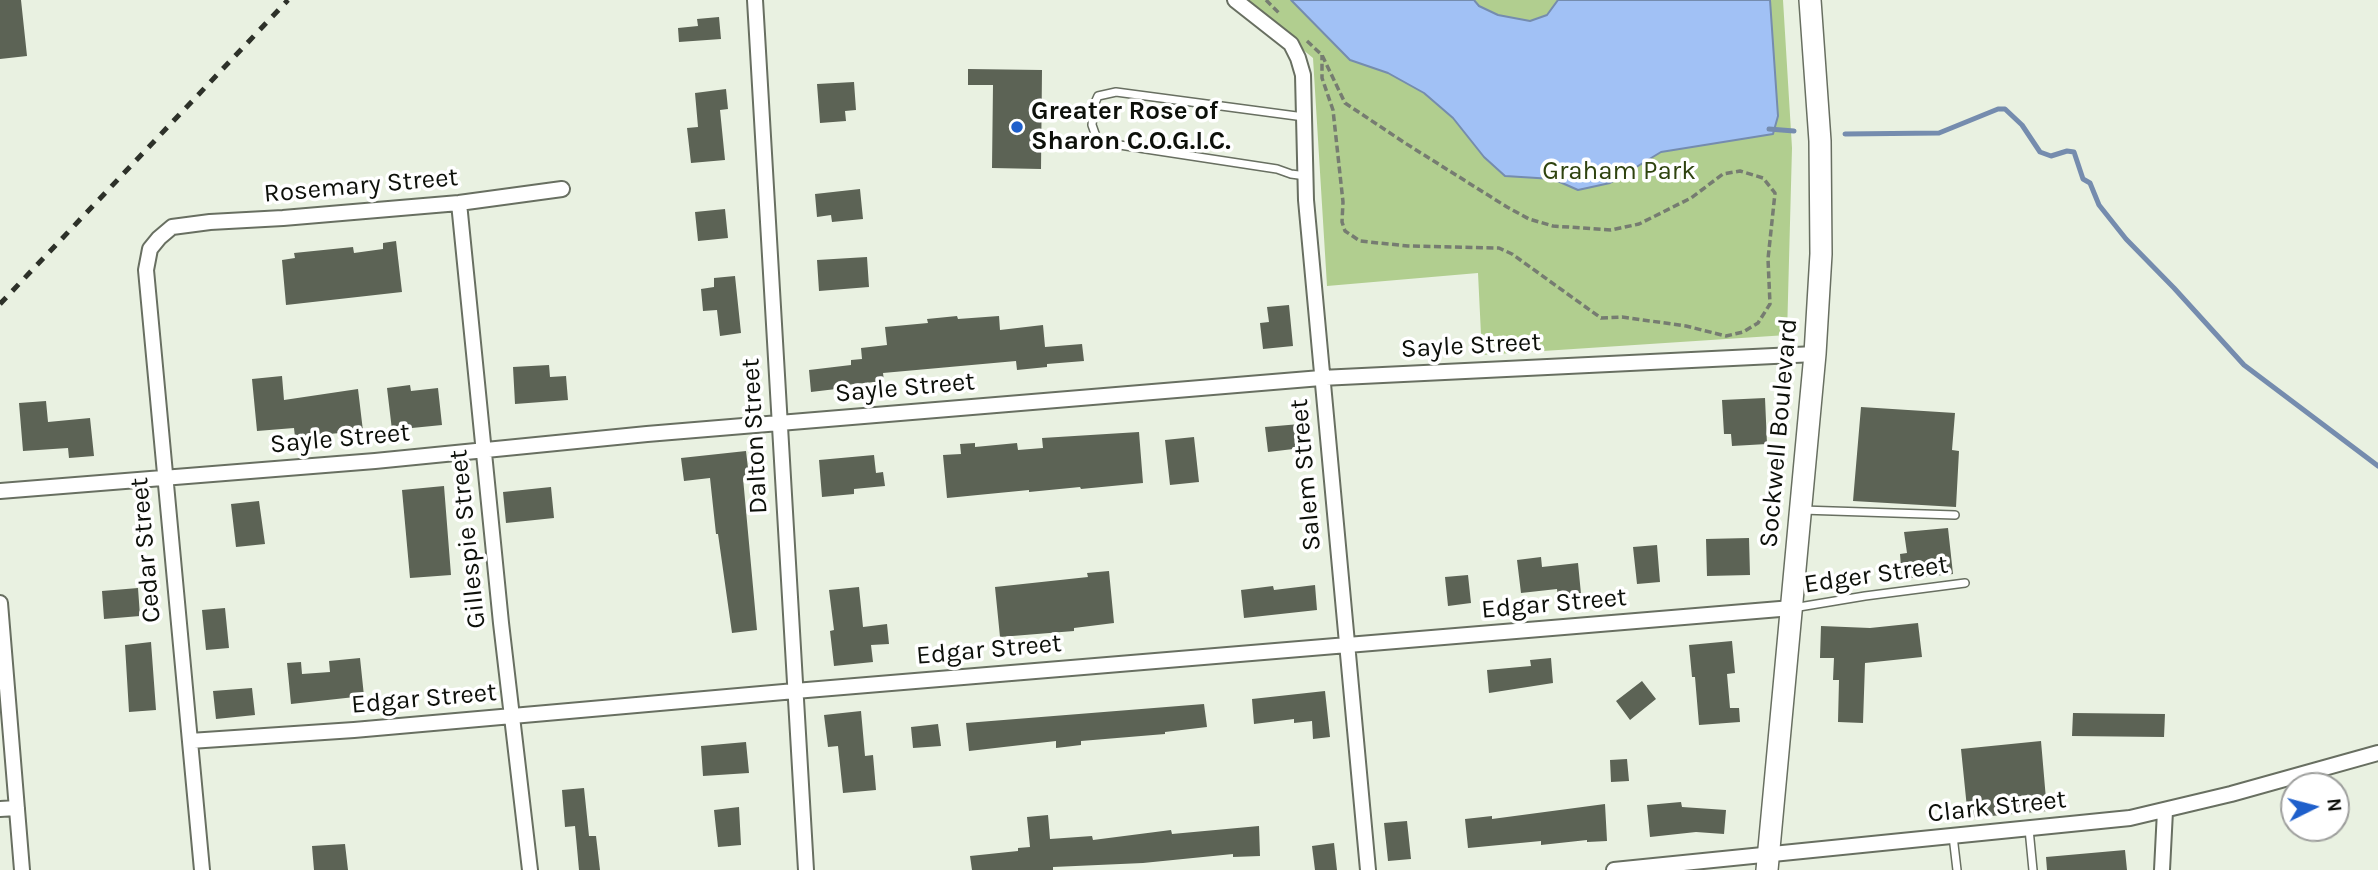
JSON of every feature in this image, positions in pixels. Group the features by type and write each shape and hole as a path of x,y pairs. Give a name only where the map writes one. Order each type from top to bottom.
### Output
{"main road":[{"name":"Sockwell Boulevard","path":"1768,862 1815,354 1821,196 1811,0"}],"street":[{"name":"Dalton Street","path":"755,0 806,870"},
{"name":"Salem Street","path":"1236,0 1291,44 1303,75 1306,176 1321,378 1367,870"},
{"name":"Rosemary Street","path":"165,232 172,228 210,222 459,203 562,189"},
{"name":"Gillespie Street","path":"459,203 500,623 530,870"},
{"name":"Cedar Street","path":"165,232 150,249 146,270 202,870"},
{"name":"Sayle Street","path":"0,491 1321,378 1815,354"},
{"path":"0,603 22,870"},
{"name":"Edgar Street","path":"190,741 1793,608"},
{"name":"Clark Street","path":"1614,870 1768,862 1953,836 2130,818 2165,811 2378,753"},
{"path":"0,809 17,808"},
{"path":"2162,870 2165,811"}],"lane":[{"path":"1304,117 1116,92 1098,96 1092,125 1097,139 1113,144 1277,169 1306,176"},
{"path":"1801,510 1955,515"},
{"name":"Edger Street","path":"1793,608 1965,583"},
{"path":"2029,828 2033,870"},
{"path":"1953,836 1957,870"}],"path":[{"path":"1322,55 1345,103 1507,207 1529,219 1553,226 1611,230 1639,225 1691,198 1723,174 1740,172 1763,178 1775,192 1768,260 1770,304 1758,323 1744,332 1726,336 1686,326 1622,317 1601,318 1512,254 1499,248 1395,245 1360,241 1345,231 1342,222 1343,202 1333,110 1322,78 1322,55"}],"green space":[{"name":"Graham Park","path":"1243,0 1783,0 1792,148 1787,335 1482,355 1478,273 1327,286 1313,58"}],"water":[{"path":"1291,0 1474,0 1479,6 1498,15 1530,21 1547,15 1558,0 1770,0 1778,116 1773,134 1661,152 1610,183 1578,190 1553,179 1505,176 1484,157 1453,118 1424,93 1388,73 1350,60"}],"building":[{"path":"0,0 21,0 27,56 0,59"},
{"path":"719,17 721,39 679,42 678,28 698,26 697,19"},
{"name":"Greater Rose of Sharon C.O.G.I.C.","path":"968,69 1042,70 1041,169 992,168 993,85 968,85"},
{"path":"854,82 856,110 845,111 846,121 820,123 817,84"},
{"path":"726,89 728,109 720,110 725,160 691,163 687,128 698,127 695,93"},
{"path":"860,189 863,219 832,222 831,215 817,217 815,194"},
{"path":"725,209 728,238 698,241 695,212"},
{"path":"396,241 402,292 286,305 282,260 295,258 294,253 353,247 354,253 383,249 383,243"},
{"path":"867,257 869,287 819,291 817,260"},
{"path":"735,276 741,333 720,336 717,310 703,311 701,289 714,287 714,278"},
{"path":"1289,305 1293,346 1263,349 1260,323 1269,322 1267,307"},
{"path":"957,316 958,319 999,316 1000,330 1043,325 1045,347 1082,344 1084,361 1017,370 1016,361 883,373 884,381 836,386 836,389 811,392 809,370 851,365 851,360 862,359 861,348 887,345 885,327 928,323 927,319"},
{"path":"549,365 550,377 566,376 568,400 515,404 513,367"},
{"path":"282,376 284,400 358,389 363,431 295,437 294,428 257,431 252,379"},
{"path":"410,385 411,391 438,388 442,425 392,430 387,388"},
{"path":"1765,398 1767,444 1732,446 1731,434 1724,434 1722,400"},
{"path":"46,401 48,422 90,418 94,456 69,458 68,448 23,451 19,403"},
{"path":"1861,407 1955,413 1952,450 1959,451 1956,507 1853,501"},
{"path":"1300,424 1302,448 1268,452 1265,427"},
{"path":"1139,432 1143,483 947,498 943,455 961,454 960,444 975,443 975,447 1017,443 1018,450 1043,448 1042,438"},
{"path":"1194,437 1199,482 1170,485 1165,440"},
{"path":"746,451 749,477 743,478 757,630 732,633 710,478 684,481 681,458"},
{"path":"874,455 876,473 883,472 885,486 854,489 854,494 822,497 819,460"},
{"path":"444,486 451,575 410,578 402,490"},
{"path":"551,487 554,518 506,523 503,492"},
{"path":"259,501 265,544 236,547 231,504"},
{"path":"1948,528 1953,574 1902,579 1900,554 1907,553 1904,532"},
{"path":"1749,538 1750,575 1707,576 1706,539"},
{"path":"1657,545 1660,582 1637,584 1633,547"},
{"path":"1541,557 1542,567 1578,563 1581,594 1558,597 1557,589 1521,593 1517,560"},
{"path":"1109,571 1114,623 1074,628 1074,631 1000,637 995,587 1088,577 1087,573"},
{"path":"1468,575 1471,603 1448,606 1445,577"},
{"path":"1315,585 1317,610 1244,618 1241,590 1273,586 1274,590"},
{"path":"859,587 863,627 887,624 889,644 871,645 873,662 834,666 830,631 834,630 829,590"},
{"path":"138,588 140,616 104,619 102,591"},
{"path":"225,608 229,648 206,650 202,610"},
{"path":"1918,623 1922,657 1865,663 1863,723 1838,722 1839,680 1833,680 1834,658 1820,658 1821,626 1870,628"},
{"path":"1732,641 1735,673 1727,674 1730,708 1739,708 1740,722 1699,725 1689,645"},
{"path":"151,642 156,710 129,712 125,645"},
{"path":"360,658 364,696 291,704 287,663 301,662 302,674 330,672 329,661"},
{"path":"1551,658 1553,683 1489,693 1487,670 1531,666 1530,660"},
{"path":"1642,681 1656,699 1630,720 1616,701"},
{"path":"252,688 255,715 216,719 213,691"},
{"path":"1325,691 1330,737 1313,739 1312,721 1294,723 1294,719 1254,724 1252,699"},
{"path":"1204,704 1207,727 1165,734 1081,741 1081,745 1056,748 1056,741 969,751 966,723"},
{"path":"861,711 865,756 873,755 876,790 843,793 838,746 828,747 824,715"},
{"path":"2073,713 2165,714 2164,737 2072,736"},
{"path":"938,724 941,746 913,748 911,727"},
{"path":"2041,741 2047,811 1968,818 1961,749"},
{"path":"746,742 749,773 703,776 701,746"},
{"path":"1627,759 1629,781 1611,782 1610,760"},
{"path":"584,788 589,836 596,836 600,870 579,870 575,826 565,827 562,790"},
{"path":"1681,802 1682,807 1726,810 1724,834 1696,832 1650,837 1647,805"},
{"path":"1605,804 1607,841 1587,840 1541,845 1541,841 1468,848 1465,819 1492,816 1492,819"},
{"path":"739,807 741,845 718,847 714,810"},
{"path":"1048,815 1050,839 1092,836 1093,840 1171,830 1172,834 1259,826 1260,856 1233,857 1233,854 1143,863 1053,867 1053,870 972,870 970,856 1018,851 1018,848 1030,847 1027,817"},
{"path":"1407,821 1411,859 1388,861 1384,823"},
{"path":"1334,843 1337,870 1315,870 1312,846"},
{"path":"345,844 348,870 314,870 312,846"},
{"path":"2125,850 2127,870 2047,870 2046,857"}],"waterway":[{"path":"1845,134 1939,133 1998,109 2005,109 2022,125 2040,152 2051,156 2067,151 2074,152 2083,179 2090,183 2099,205 2126,239 2244,365 2378,466"},
{"path":"1769,129 1794,131"}],"railway":[{"path":"0,304 288,0"}],"place":[{"name":"Greater Rose of Sharon C.O.G.I.C.","path":"1017,127"}]}
